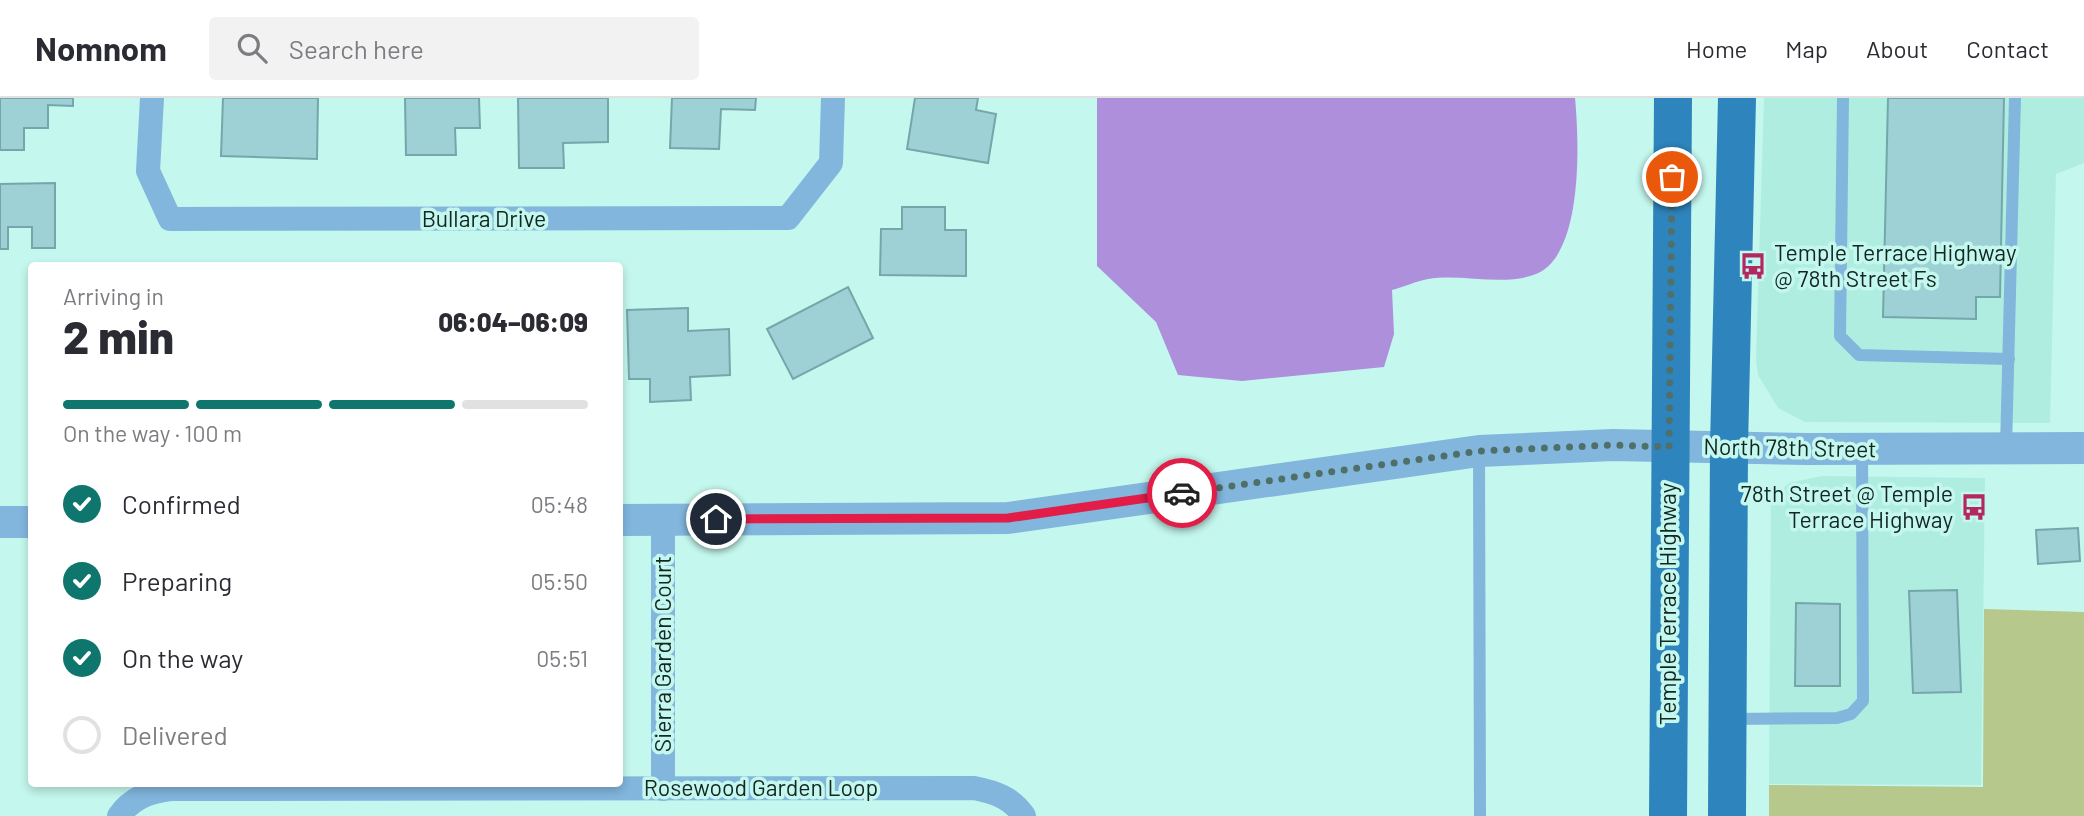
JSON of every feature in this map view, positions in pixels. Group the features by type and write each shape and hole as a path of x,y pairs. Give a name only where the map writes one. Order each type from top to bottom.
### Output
{"main road":[{"name":"Temple Terrace Highway","path":"1668,816 1673,98"},
{"path":"1727,816 1729,447 1737,98"}],"street":[{"name":"Bullara Drive","path":"152,98 148,171 170,219 788,218 831,163 833,98"},
{"name":"North 78th Street","path":"623,520 1008,518 1479,451 1613,445 1862,449 2084,448"},
{"name":"Sierra Garden Court","path":"663,520 663,789"},
{"path":"0,522 28,522"},
{"name":"Rosewood Garden Loop","path":"119,816 126,806 148,793 170,789 974,788 998,793 1017,806 1024,816"}],"lane":[{"path":"1843,98 1840,336 1859,355 2009,359"},
{"path":"2006,448 2015,98"},
{"path":"1727,719 1837,718 1851,714 1863,701 1862,449"},
{"path":"1479,451 1480,816"}],"shaded area":[{"path":"1097,98 1575,98 1577,167 1570,221 1563,244 1552,263 1536,274 1524,278 1496,280 1428,279 1392,290 1394,334 1384,367 1242,381 1178,375 1156,322 1097,266"},
{"path":"1764,98 2084,98 2084,163 2056,174 2050,423 1805,422 1778,408 1758,375 1756,360"},
{"path":"1822,476 1985,478 1981,785 1769,784 1771,500 1789,483"},
{"path":"1984,609 2084,612 2084,816 1769,816 1769,785 1983,787"}],"building":[{"path":"0,98 73,98 73,106 48,105 48,128 24,128 24,150 0,150"},
{"path":"223,98 318,98 317,159 221,156"},
{"path":"405,98 479,98 480,128 455,128 456,155 406,155"},
{"path":"518,98 608,98 608,142 563,143 564,168 519,168"},
{"path":"672,98 756,98 755,110 721,109 719,149 670,148"},
{"path":"915,98 978,98 976,110 996,114 988,163 907,149"},
{"path":"1888,98 2004,98 2000,297 1976,297 1976,319 1883,317"},
{"path":"55,183 55,248 32,248 32,227 8,227 8,249 0,249 0,184"},
{"path":"902,207 945,207 945,230 966,230 966,276 880,275 881,229 902,229"},
{"path":"848,287 873,338 793,379 767,329"},
{"path":"688,308 688,331 729,329 730,375 690,377 691,400 650,402 650,379 629,379 627,310"},
{"path":"2078,528 2080,561 2038,564 2036,530"},
{"path":"1957,590 1961,692 1913,693 1909,591"},
{"path":"1796,603 1840,604 1840,686 1795,686"}],"way so far":[{"path":"1182,493 1479,451 1613,445 1669,447 1672,177"}],"place":[{"name":"Temple Terrace Highway @ 78th Street Fs","path":"1753,266"},
{"name":"78th Street @ Temple Terrace Highway","path":"1974,507"}],"route":[{"path":"716,519 1008,518 1182,493"}]}
